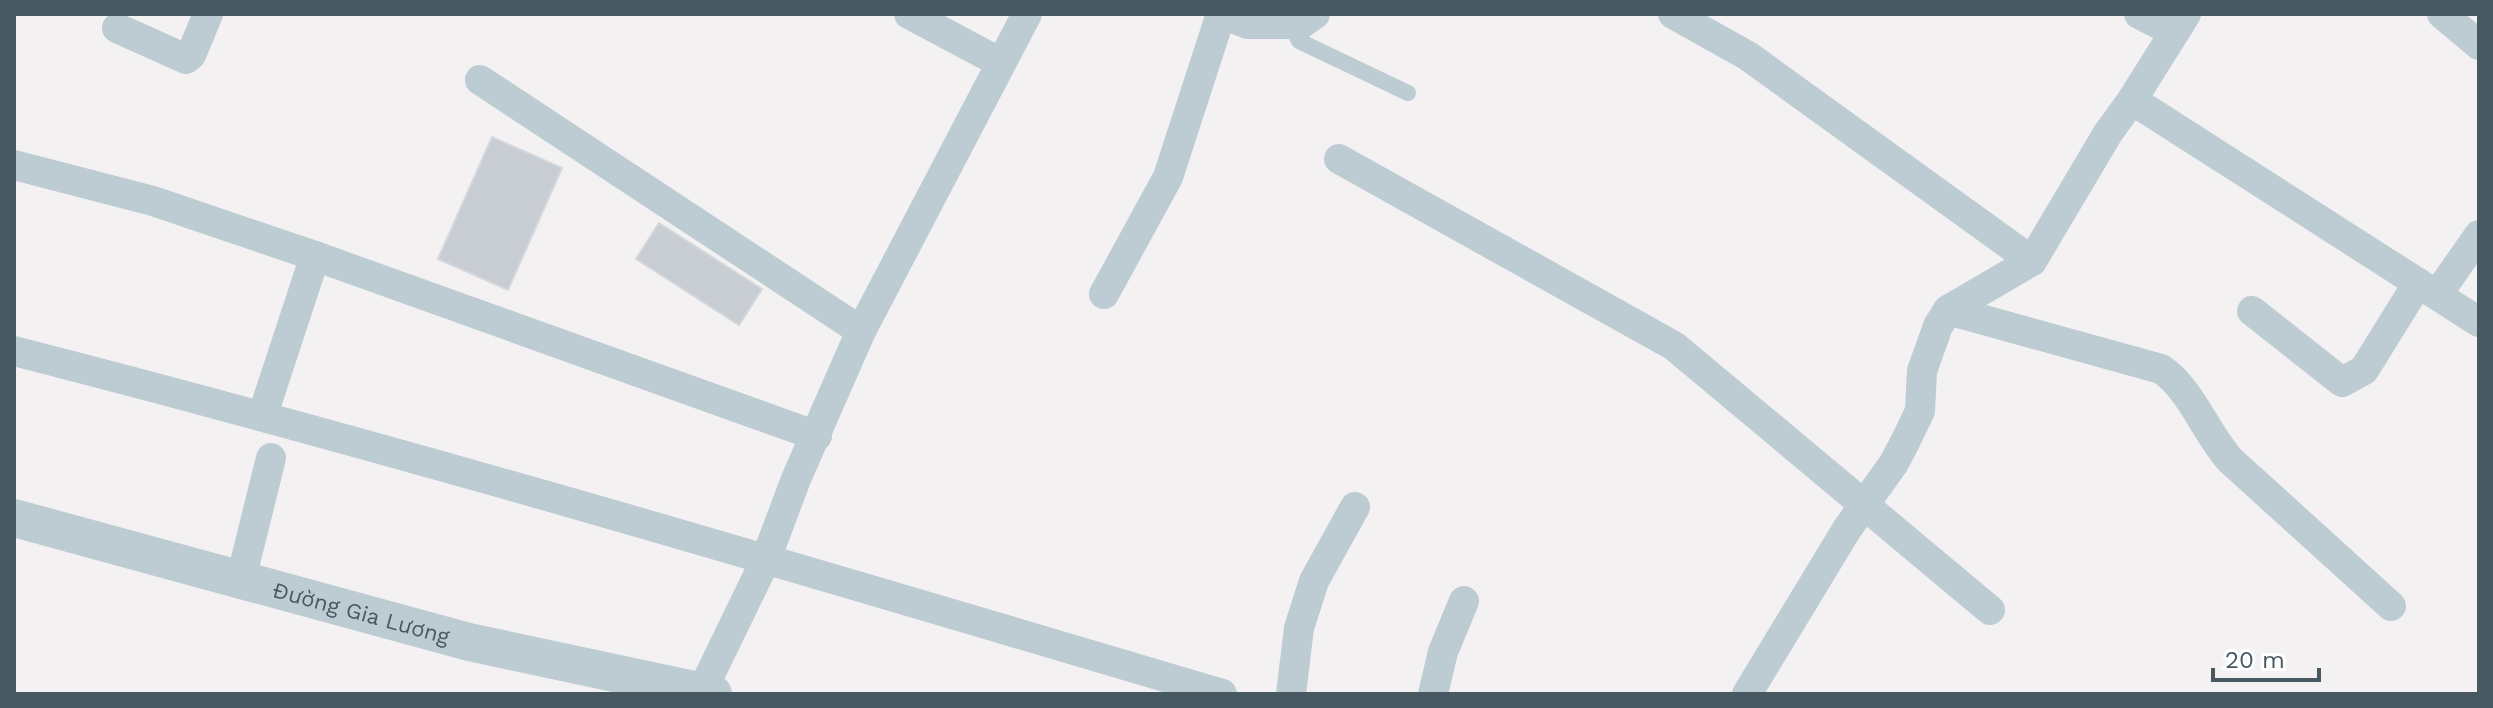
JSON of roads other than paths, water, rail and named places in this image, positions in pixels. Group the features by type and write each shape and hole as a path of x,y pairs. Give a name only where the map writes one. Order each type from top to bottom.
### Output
{"street":[{"path":"117,28 186,59 191,55 208,14"},
{"path":"909,14 1001,63"},
{"path":"707,693 861,331 1027,14"},
{"path":"1104,294 1168,177 1222,14 1248,24 1302,19"},
{"path":"1673,14 1748,56 2032,261"},
{"path":"1747,694 1894,463 1920,411 1922,371 1938,326 1948,310 2032,261 2108,133 2180,23 2139,14"},
{"path":"2442,14 2479,45"},
{"path":"480,80 861,331"},
{"path":"2132,100 2479,322"},
{"path":"1339,159 1674,346 1990,610"},
{"path":"14,165 153,201 817,436"},
{"path":"2252,311 2342,382 2364,370 2427,289 2479,235"},
{"path":"263,414 315,256"},
{"path":"1948,310 2161,369 2173,377 2217,446 2230,460 2391,606"},
{"path":"14,351 263,414 1222,694"},
{"path":"241,579 271,458"},
{"path":"1291,694 1299,628 1314,581 1355,507"},
{"name":"Đường Gia Lương","path":"14,518 469,642 707,693"},
{"path":"1433,694 1443,652 1464,601"}],"lane":[{"path":"1302,19 1299,41 1408,93"}]}
